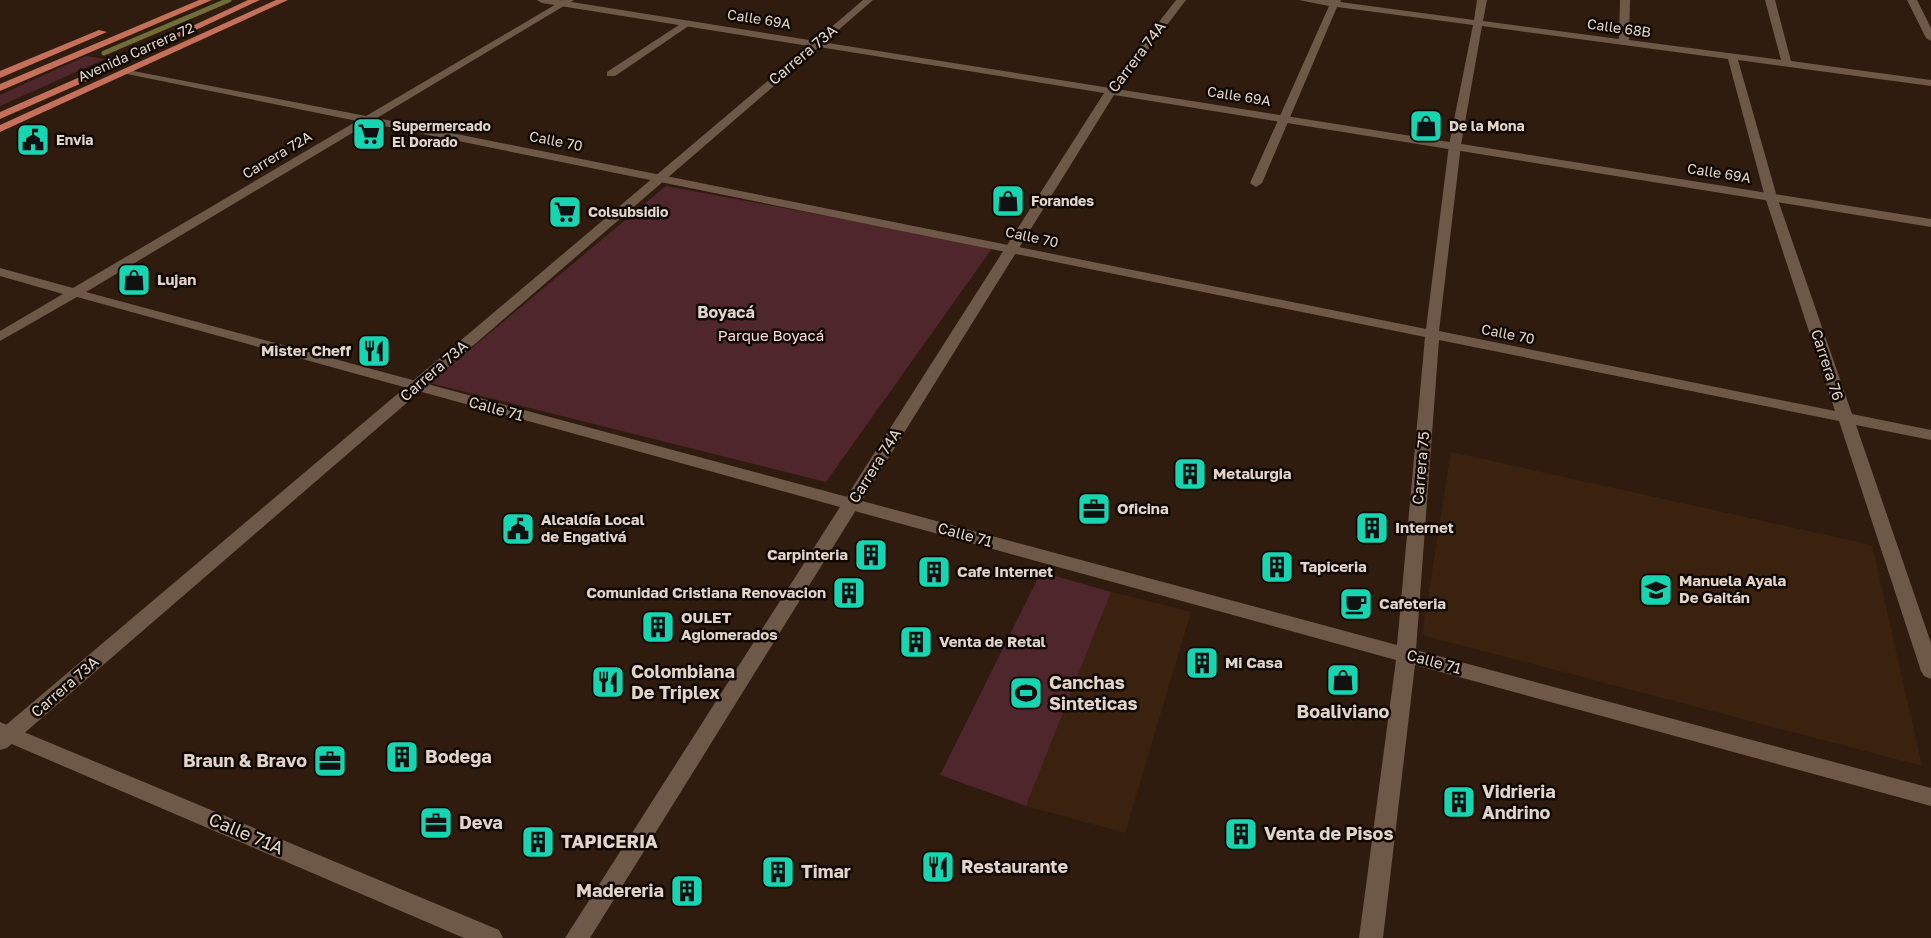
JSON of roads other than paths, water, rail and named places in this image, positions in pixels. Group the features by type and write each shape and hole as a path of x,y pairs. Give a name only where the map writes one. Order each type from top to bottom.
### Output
{"highway":[{"name":"Avenida Carrera 72","path":"138,17 181,0"},
{"path":"173,14 188,0"},
{"name":"Avenida Carrera 72","path":"0,88 207,0"},
{"name":"Avenida Carrera 72","path":"170,39 257,0"},
{"path":"233,23 257,0"},
{"name":"Avenida Carrera 72","path":"0,129 283,0"},
{"path":"0,75 117,26"},
{"name":"Avenida Carrera 72","path":"0,116 96,73"}],"street":[{"name":"Calle 69A","path":"542,0 566,2 1931,223"},
{"name":"Carrera 73A","path":"3,735 416,387 868,0"},
{"name":"Carrera 74A","path":"577,938 1111,91 1181,0"},
{"name":"Calle 68B","path":"1304,0 1336,2 1931,83"},
{"name":"Carrera 75","path":"1371,938 1406,655 1432,334 1455,145 1482,0"},
{"path":"1624,42 1625,0"},
{"path":"1770,0 1787,64"},
{"path":"1912,0 1931,38"},
{"name":"Carrera 72A","path":"0,337 566,2"},
{"path":"1256,183 1336,2"},
{"path":"611,74 688,23"},
{"name":"Carrera 76","path":"1732,57 1771,197 1931,671"},
{"name":"Calle 70","path":"127,71 1931,435"},
{"name":"Calle 71","path":"0,272 416,387 1931,797"},
{"name":"Calle 71A","path":"3,735 491,938"}],"waterway":[{"path":"104,53 229,0"}],"place":[{"name":"De la Mona","path":"1426,126"},
{"name":"Supermercado El Dorado","path":"369,134"},
{"name":"Envia","path":"33,140"},
{"name":"Forandes","path":"1008,201"},
{"name":"Colsubsidio","path":"565,212"},
{"name":"Lujan","path":"134,280"},
{"name":"Mister Cheff","path":"374,351"},
{"name":"Metalurgia","path":"1190,474"},
{"name":"Oficina","path":"1094,509"},
{"name":"Internet","path":"1372,528"},
{"name":"Alcaldía Local de Engativá","path":"518,529"},
{"name":"Carpinteria","path":"871,555"},
{"name":"Tapiceria","path":"1277,567"},
{"name":"Cafe Internet","path":"934,572"},
{"name":"Manuela Ayala De Gaitán","path":"1656,590"},
{"name":"Comunidad Cristiana Renovacion","path":"849,593"},
{"name":"Cafeteria","path":"1356,604"},
{"name":"OULET Aglomerados","path":"658,627"},
{"name":"Venta de Retal","path":"916,642"},
{"name":"Mi Casa","path":"1202,663"},
{"name":"Boaliviano","path":"1343,680"},
{"name":"Colombiana De Triplex","path":"608,682"},
{"name":"Canchas Sinteticas","path":"1026,693"},
{"name":"Bodega","path":"402,757"},
{"name":"Braun & Bravo","path":"330,761"},
{"name":"Vidrieria Andrino","path":"1459,802"},
{"name":"Deva","path":"436,823"},
{"name":"Venta de Pisos","path":"1241,834"},
{"name":"TAPICERIA","path":"538,842"},
{"name":"Restaurante","path":"938,867"},
{"name":"Timar","path":"778,872"},
{"name":"Madereria","path":"687,891"}],"district":[{"name":"Boyacá","path":"726,312"}],"park label":[{"name":"Parque Boyacá","path":"771,336"}]}
